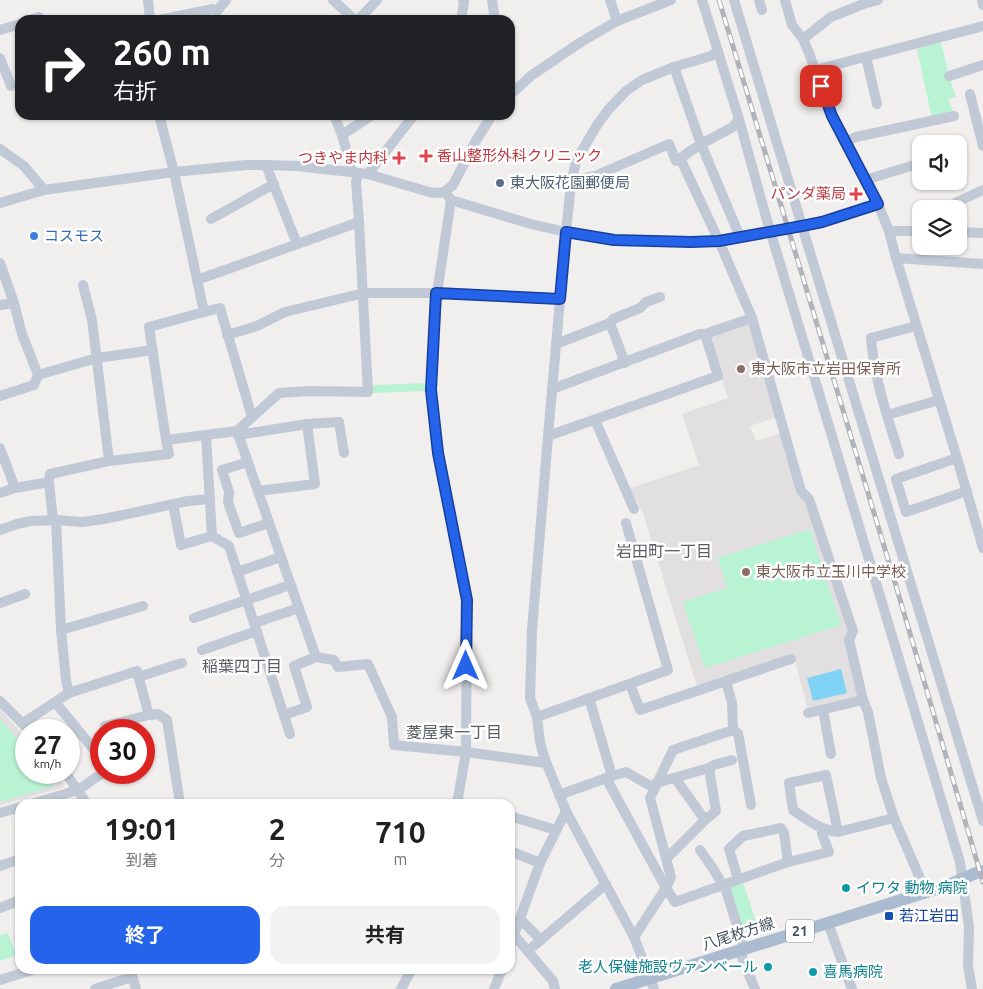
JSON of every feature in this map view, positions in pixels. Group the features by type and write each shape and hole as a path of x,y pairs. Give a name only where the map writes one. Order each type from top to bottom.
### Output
{"main road":[{"name":"八尾枚方線","path":"616,989 652,984 742,949 946,886 983,872"}],"street":[{"path":"148,0 150,15"},
{"path":"184,15 213,9 218,11 226,0"},
{"path":"333,0 351,15"},
{"path":"362,15 377,0"},
{"path":"492,0 494,15"},
{"path":"610,0 617,21"},
{"path":"515,90 532,75 581,42 617,21 671,0"},
{"path":"702,0 960,862 969,927 968,966 972,989"},
{"path":"734,0 983,821"},
{"path":"785,0 792,25 803,39 832,116 878,204 889,230 983,548"},
{"path":"803,39 831,17 878,0"},
{"path":"982,0 983,5"},
{"path":"462,15 465,1"},
{"path":"0,30 15,26"},
{"path":"815,70 983,26"},
{"path":"652,984 634,937 566,811 546,763 530,698 531,657 566,232 572,178 576,161 597,125 626,91 642,80 674,67 711,56 718,51"},
{"path":"866,57 877,104"},
{"path":"0,58 11,86"},
{"path":"949,76 983,65"},
{"path":"674,67 702,144 740,237"},
{"path":"970,94 981,131 983,146"},
{"path":"845,142 856,137 954,116"},
{"path":"572,178 595,176 669,144 676,161 733,126 739,119"},
{"path":"159,120 174,172 204,312"},
{"path":"336,120 349,159 359,173"},
{"path":"342,135 364,120"},
{"path":"238,433 252,417 279,393 310,391 368,392 364,293 356,182 359,173 409,120"},
{"path":"458,799 466,752 467,600 438,453 431,390 436,293 447,196 489,120"},
{"path":"0,149 24,166 44,190"},
{"path":"680,158 719,241 752,318 802,491 809,499 853,631 848,640 863,700 868,712 881,778 894,818 926,892"},
{"path":"0,203 44,190 174,172 246,165 266,165 297,166 359,173 437,193 531,224 614,240 719,241 822,222 878,204"},
{"path":"266,165 297,244"},
{"path":"865,180 912,166"},
{"path":"211,219 274,184"},
{"path":"961,200 983,190"},
{"path":"197,280 359,222"},
{"path":"889,230 912,231"},
{"path":"967,232 983,232"},
{"path":"896,258 983,264"},
{"path":"0,264 14,303 22,334 38,375 34,385 0,396"},
{"path":"83,285 92,320 109,461"},
{"path":"227,335 258,326 285,312 364,293 436,293 560,299"},
{"path":"556,344 610,323 613,319 660,297"},
{"path":"0,306 14,303"},
{"path":"69,693 61,630 55,520 49,482 50,474 109,461 169,454 149,327 220,308 252,417"},
{"path":"552,389 700,334 706,334 752,318"},
{"path":"610,323 625,363"},
{"path":"899,454 879,383 871,338 916,326"},
{"path":"548,436 718,376 706,334"},
{"path":"38,375 97,358 153,350"},
{"path":"887,415 939,400"},
{"path":"595,420 634,510"},
{"path":"166,440 339,422 344,453"},
{"path":"258,491 314,484 307,424"},
{"path":"238,433 316,657"},
{"path":"206,435 212,536"},
{"path":"0,448 15,488"},
{"path":"957,458 896,479 906,512 967,491"},
{"path":"248,462 222,470 229,492 228,502 239,533 269,523"},
{"path":"0,492 49,482"},
{"path":"0,530 31,521 82,522 188,501 210,499"},
{"path":"173,504 181,545 212,536 229,546 290,734"},
{"path":"536,717 668,670 626,523"},
{"path":"237,572 281,557"},
{"path":"194,618 290,585"},
{"path":"0,603 25,594"},
{"path":"61,630 143,606"},
{"path":"202,650 298,608"},
{"path":"284,715 307,707 294,666 316,657 334,660 338,667 368,664 392,717 394,745 466,752 546,763"},
{"path":"630,684 640,710 791,659"},
{"path":"138,677 182,663"},
{"path":"34,719 69,693 137,671 148,712 152,715 158,714 167,720 179,799"},
{"path":"727,685 732,702 732,730"},
{"path":"589,698 609,777 675,902 788,862 829,852 822,834 822,828"},
{"path":"808,714 863,700"},
{"path":"0,702 18,719"},
{"path":"55,702 90,745"},
{"path":"822,710 831,754"},
{"path":"133,719 145,716 148,712"},
{"path":"634,937 666,888 671,877 650,798 672,750 732,730 738,733 751,805"},
{"path":"559,795 626,772 655,786 732,760"},
{"path":"666,859 716,811 709,768"},
{"path":"838,832 826,775 789,782 794,810 815,826 838,832 894,818"},
{"path":"675,778 705,820"},
{"path":"56,799 78,790 90,782"},
{"path":"74,784 84,799"},
{"path":"0,813 15,808"},
{"path":"515,928 540,863 566,811"},
{"path":"515,818 556,830"},
{"path":"738,879 729,849 743,836 781,828 784,833 788,862"},
{"path":"700,850 723,884 742,941 742,958 755,989"},
{"path":"515,853 540,863"},
{"path":"0,866 15,860"},
{"path":"528,951 606,884"},
{"path":"0,908 15,902"},
{"path":"520,919 541,940"},
{"path":"828,922 852,989"},
{"path":"515,937 553,981 555,989"},
{"path":"0,980 19,974"},
{"path":"95,989 129,974"},
{"path":"131,974 136,989"},
{"path":"401,989 409,974"},
{"path":"494,989 497,974"}],"shaded area":[{"name":"東大阪市立玉川中学校","path":"749,324 777,417 750,426 756,441 782,433 785,443 784,452 797,493 806,501 850,631 860,697 808,711 795,655 728,678 723,676 697,687 643,513 630,488 699,465 682,414 728,398 709,340 710,336"},
{"path":"0,709 15,726 15,784 63,784 65,787 22,799 15,799 15,801 0,805"}],"green space":[{"path":"941,42 956,97 948,99 954,113 932,118 917,49"},
{"path":"427,383 426,391 373,393 373,385"},
{"path":"810,529 841,625 705,668 683,602 727,588 718,558"},
{"path":"0,719 15,736 15,784 52,784 53,786 0,802"},
{"path":"742,879 758,928 743,933 727,885"},
{"path":"8,933 15,955 0,961 0,935"}],"water":[{"path":"841,669 847,693 813,701 807,678"}],"railway":[{"path":"719,0 894,579 983,882"}],"place":[{"name":"香山整形外科クリニック","path":"426,156"},
{"name":"つきやま内科","path":"399,158"},
{"name":"東大阪花園郵便局","path":"500,183"},
{"name":"パンダ薬局","path":"856,194"},
{"name":"コスモス","path":"34,236"},
{"name":"東大阪市立岩田保育所","path":"741,369"},
{"name":"東大阪市立玉川中学校","path":"746,572"},
{"name":"イワタ 動物 病院","path":"846,888"},
{"name":"若江岩田","path":"889,916"},
{"name":"老人保健施設ヴァンベール","path":"768,967"},
{"name":"喜馬病院","path":"813,972"}],"district":[{"name":"岩田町一丁目","path":"664,551"},
{"name":"稲葉四丁目","path":"242,666"},
{"name":"菱屋東一丁目","path":"454,732"}],"route":[{"path":"466,666 467,600 438,453 431,390 436,293 560,299 566,232 614,240 659,242 719,241 822,222 878,204 832,116 821,86"}]}
